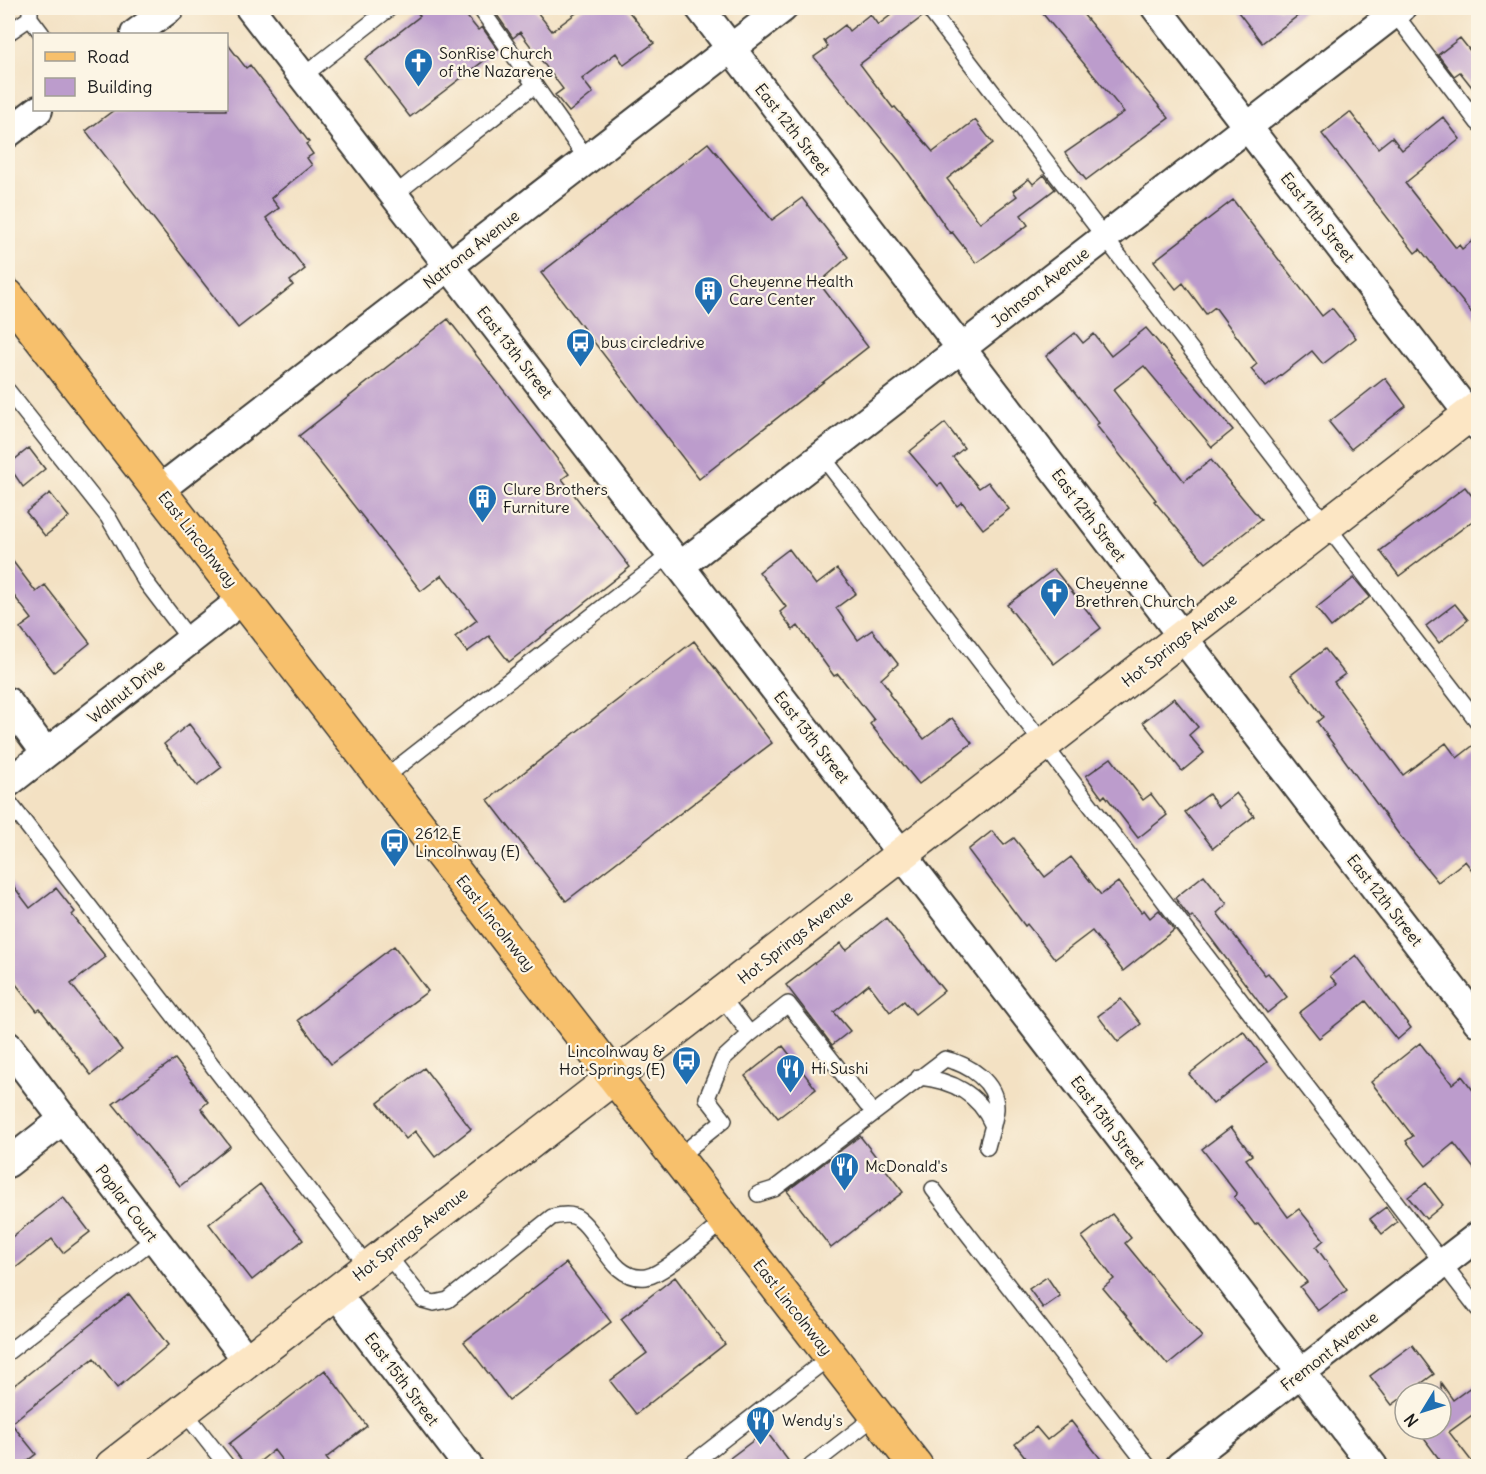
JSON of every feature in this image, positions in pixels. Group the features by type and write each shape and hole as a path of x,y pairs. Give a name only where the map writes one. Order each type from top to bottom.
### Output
{"main road":[{"name":"East Lincolnway","path":"8,296 916,1467"}],"street":[{"path":"136,33 170,8"},
{"name":"East 13th Street","path":"250,8 1373,1467"},
{"name":"East 12th Street","path":"700,8 1479,1022"},
{"name":"Natrona Avenue","path":"159,490 783,8"},
{"name":"East 11th Street","path":"1156,8 1476,416"},
{"name":"Johnson Avenue","path":"675,560 822,456 1248,126 1395,9"},
{"path":"8,133 37,111"},
{"name":"Hot Springs Avenue","path":"112,1467 247,1360 1327,525 1476,416"},
{"name":"Walnut Drive","path":"8,783 244,598"},
{"path":"8,702 46,753"},
{"name":"Poplar Court","path":"8,1046 247,1360"},
{"path":"8,1163 64,1119"},
{"name":"Fremont Avenue","path":"1180,1467 1479,1236"},
{"name":"East 15th Street","path":"335,1292 468,1467"}],"lane":[{"path":"303,76 390,8"},
{"path":"480,8 587,159"},
{"path":"928,8 1479,722"},
{"path":"1395,9 1479,123"},
{"path":"8,33 30,13 41,33"},
{"path":"394,195 535,85"},
{"path":"8,391 108,517 145,581 190,640"},
{"path":"822,456 1479,1309"},
{"path":"384,778 675,560"},
{"path":"8,801 377,1260 423,1300 434,1304 448,1300 552,1217 565,1214 579,1218 613,1262 633,1277 648,1277 662,1269 725,1220"},
{"path":"720,995 750,1035"},
{"path":"677,1158 724,1120 707,1098 723,1059 788,1004 867,1105"},
{"path":"758,1194 774,1189 945,1059 962,1063 976,1072 995,1097 996,1108 987,1147"},
{"path":"919,1077 939,1079 972,1096 986,1111 992,1124"},
{"path":"933,1189 1148,1467"},
{"path":"8,1352 154,1239"},
{"path":"689,1467 831,1356"},
{"path":"183,1410 227,1467"},
{"path":"811,1467 877,1415"}],"building":[{"name":"SonRise Church of the Nazarene","path":"414,8 460,8 478,30 482,27 498,50 410,117 365,59 420,16"},
{"path":"507,8 534,8 552,31 583,8 626,8 654,43 624,65 616,53 582,79 593,93 569,112 555,95 563,89 520,32 513,38 497,15"},
{"path":"900,8 918,8 922,17 860,64 893,108 895,107 933,152 975,120 993,143 947,179 980,223 1017,196 1013,191 1029,179 1033,184 1044,175 1055,189 1021,215 1028,225 976,263 952,232 950,233 901,163 814,57 828,47 824,41 845,25 849,31 870,14 878,25"},
{"path":"1038,8 1078,8 1169,118 1086,180 1065,153 1124,112"},
{"path":"1235,8 1308,8 1262,43"},
{"path":"1460,38 1479,62 1479,96 1460,72 1454,76 1438,55"},
{"path":"228,45 246,68 250,65 309,142 306,144 313,154 307,158 312,165 271,198 279,208 266,218 305,269 290,281 293,285 238,328 86,131 113,111 228,111"},
{"path":"1350,112 1378,148 1392,137 1402,150 1443,117 1460,139 1405,183 1456,248 1459,245 1462,249 1479,236 1479,322 1420,249 1415,253 1322,134"},
{"name":"Cheyenne Health Care Center","path":"708,143 772,220 802,198 848,257 819,283 868,347 699,479 541,273"},
{"path":"1233,200 1322,316 1332,308 1356,338 1323,364 1312,351 1266,387 1251,369 1257,364 1215,307 1206,314 1183,283 1176,289 1154,261"},
{"name":"Clure Brothers Furniture","path":"448,319 569,474 562,479 630,567 509,662 489,636 467,652 455,637 477,620 442,575 421,591 299,436"},
{"path":"1146,328 1233,430 1212,447 1144,366 1113,390 1184,481 1211,460 1261,520 1206,563 1154,501 1156,500 1096,425 1099,423 1046,356 1075,333 1083,343 1094,334 1111,356"},
{"path":"1385,378 1406,406 1351,449 1329,422"},
{"path":"945,423 964,448 953,457 979,488 988,482 1009,509 983,529 962,502 957,506 941,483 938,486 909,452"},
{"path":"29,448 45,469 23,487 8,465"},
{"path":"1465,487 1479,505 1479,516 1399,576 1380,551"},
{"path":"50,493 69,517 45,536 26,512"},
{"path":"789,549 816,585 837,569 856,593 836,608 858,640 872,630 898,664 881,679 891,692 889,694 924,739 952,718 972,743 919,784 870,724 874,720 838,674 834,676 798,626 793,630 780,612 786,607 759,572"},
{"path":"8,555 36,592 45,585 90,643 54,672 20,628 32,619 8,588"},
{"name":"Cheyenne Brethren Church","path":"1054,569 1101,628 1054,664 1007,605"},
{"path":"1354,578 1370,597 1331,627 1316,608"},
{"path":"1455,604 1468,620 1439,643 1426,626"},
{"path":"694,641 772,743 566,901 488,800"},
{"path":"1325,649 1345,674 1334,682 1403,775 1446,743 1457,758 1479,741 1479,879 1465,861 1438,882 1400,836 1317,722 1323,717 1291,675"},
{"path":"1174,698 1198,727 1189,735 1204,753 1182,771 1143,722"},
{"path":"189,724 222,767 197,786 164,744"},
{"path":"1111,758 1143,800 1151,794 1167,815 1138,838 1105,795 1102,798 1086,776"},
{"path":"1236,793 1254,816 1213,848 1185,812 1209,794 1218,807"},
{"path":"992,831 1004,845 1014,838 1045,877 1071,857 1101,895 1118,882 1141,912 1144,910 1150,918 1159,910 1174,930 1123,971 1092,931 1055,959 1027,924 1025,926 968,850"},
{"path":"1204,875 1227,904 1217,913 1265,975 1268,973 1287,997 1267,1013 1201,925 1192,916 1190,918 1175,898"},
{"path":"8,879 30,908 56,888 75,912 72,915 106,957 71,984 122,1050 91,1075 40,1009 37,1011 8,974"},
{"path":"886,918 944,991 915,1014 904,1001 890,1012 869,984 834,1012 850,1031 832,1045 786,985 841,943 846,950"},
{"path":"394,946 428,991 331,1064 298,1020"},
{"path":"1356,955 1411,1028 1397,1040 1366,1001 1319,1038 1299,1013 1337,984 1330,976"},
{"path":"1121,999 1141,1024 1118,1042 1098,1016"},
{"path":"1243,1031 1267,1062 1213,1104 1189,1074"},
{"path":"1420,1043 1452,1084 1462,1076 1479,1098 1479,1175 1454,1143 1426,1166 1406,1141 1413,1136 1371,1082"},
{"path":"783,1046 816,1089 778,1118 745,1076"},
{"path":"175,1059 208,1102 201,1108 230,1146 180,1186 113,1104"},
{"path":"424,1068 471,1129 435,1157 415,1131 406,1139 378,1103"},
{"path":"1231,1127 1252,1155 1246,1159 1288,1217 1299,1209 1324,1240 1316,1247 1347,1290 1318,1311 1300,1287 1307,1282 1258,1223 1255,1225 1234,1197 1237,1194 1202,1149"},
{"path":"860,1136 903,1192 831,1248 787,1191"},
{"path":"1426,1183 1443,1205 1426,1219 1408,1197"},
{"path":"260,1184 303,1240 252,1280 209,1224"},
{"path":"63,1197 90,1232 63,1253 52,1239 8,1274 8,1240"},
{"path":"1386,1207 1397,1222 1382,1234 1370,1219"},
{"path":"1112,1214 1131,1238 1125,1243 1202,1337 1168,1365 1103,1288 1114,1279 1082,1237"},
{"path":"566,1263 611,1322 509,1400 464,1342"},
{"path":"675,1277 725,1344 636,1414 610,1381 647,1353 621,1319"},
{"path":"1047,1277 1060,1296 1043,1308 1029,1289"},
{"path":"129,1294 168,1345 117,1388 94,1358 11,1423 36,1454 19,1467 8,1467 8,1390"},
{"path":"1412,1345 1434,1374 1425,1381 1393,1381 1392,1405 1370,1376"},
{"path":"325,1370 367,1426 326,1458 333,1467 287,1467 274,1450 253,1467 247,1467 229,1444"},
{"path":"1479,1381 1479,1410 1453,1429 1453,1400"},
{"path":"1071,1421 1107,1467 1033,1467 1015,1444 1036,1427 1047,1440"},
{"name":"Wendy's","path":"766,1431 793,1467 718,1467"},
{"path":"1453,1437 1476,1467 1445,1467 1426,1441 1453,1441"}],"place":[{"name":"SonRise Church of the Nazarene","path":"418,88"},
{"name":"Cheyenne Health Care Center","path":"708,316"},
{"name":"bus circledrive","path":"580,368"},
{"name":"Clure Brothers Furniture","path":"482,524"},
{"name":"Cheyenne Brethren Church","path":"1054,618"},
{"name":"2612 E Lincolnway (E)","path":"394,868"},
{"name":"Lincolnway & Hot Springs (E)","path":"686,1086"},
{"name":"Hi Sushi","path":"790,1094"},
{"name":"McDonald's","path":"844,1192"},
{"name":"Wendy's","path":"761,1446"}]}
